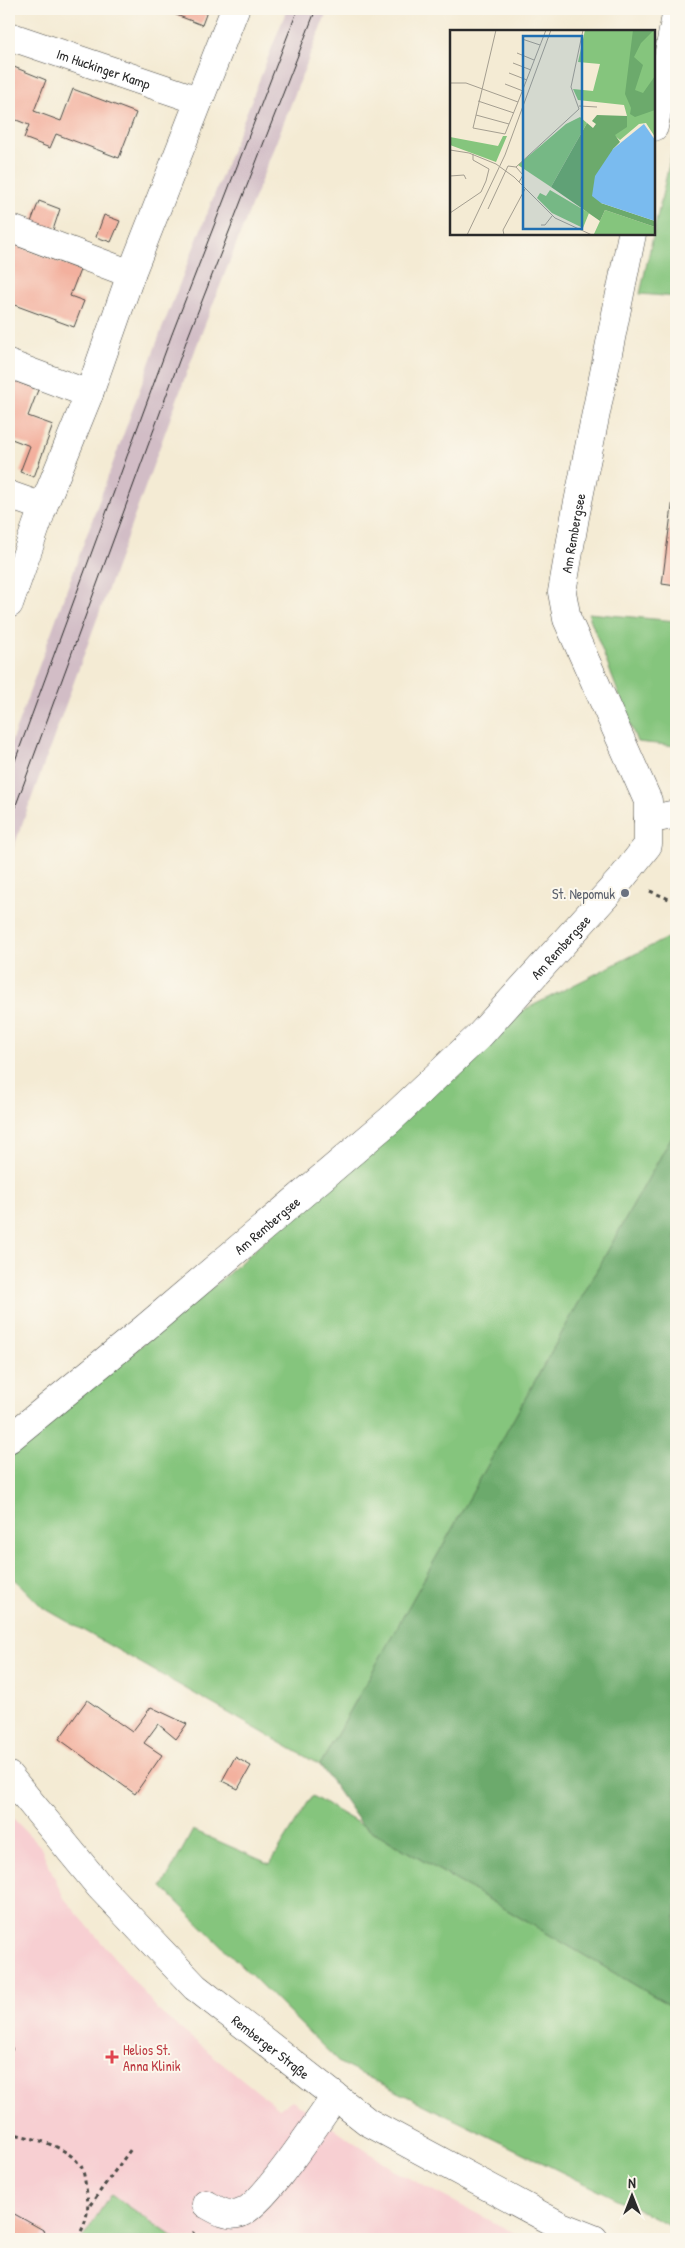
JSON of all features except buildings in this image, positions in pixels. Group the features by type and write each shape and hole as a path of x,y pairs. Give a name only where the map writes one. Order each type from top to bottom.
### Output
{"street":[{"path":"9,604 43,507 89,394 131,274 235,9"},
{"path":"655,122 676,16"},
{"name":"Im Huckinger Kamp","path":"9,36 198,100"},
{"path":"9,228 131,274"},
{"name":"Am Rembergsee","path":"9,1439 145,1328 390,1120 480,1035 622,878 648,845 648,800 567,619 562,592 575,517 632,235"},
{"path":"9,364 89,394"},
{"path":"9,495 43,507"},
{"path":"648,820 676,814"},
{"name":"Remberger Straße","path":"11,1788 100,1887 194,1987 335,2097 368,2122 561,2226 594,2239"},
{"path":"206,2204 224,2213 238,2214 250,2208 271,2185 335,2097"}],"path":[{"path":"9,2049 14,2049"},
{"path":"9,2133 29,2137 60,2148 81,2166 90,2205"},
{"path":"77,2239 85,2225 90,2205 131,2149"}],"shaded area":[{"path":"287,9 328,9 197,345 9,860 9,748 160,334"},
{"name":"Helios St. Anna Klinik","path":"9,1814 40,1846 64,1898 161,2013 279,2109 292,2100 399,2173 526,2239 9,2239"}],"green space":[{"path":"676,133 676,297 640,294 653,235 655,235 655,227"},
{"path":"588,613 676,621 676,746 637,742"},
{"path":"667,938 676,948 676,1129 320,1765 42,1607 9,1573 9,1454 228,1274 504,1020"},
{"path":"676,1129 676,2009 362,1825 320,1765"},
{"path":"312,1796 676,2009 676,2228 341,2064 162,1887 193,1830 270,1864"},
{"path":"111,2194 176,2239 82,2239"}],"tram line":[{"path":"9,777 172,334 298,9"},
{"path":"9,824 186,342 316,9"}],"place":[{"name":"St. Nepomuk","path":"625,893"},
{"name":"Helios St. Anna Klinik","path":"112,2057"}]}
